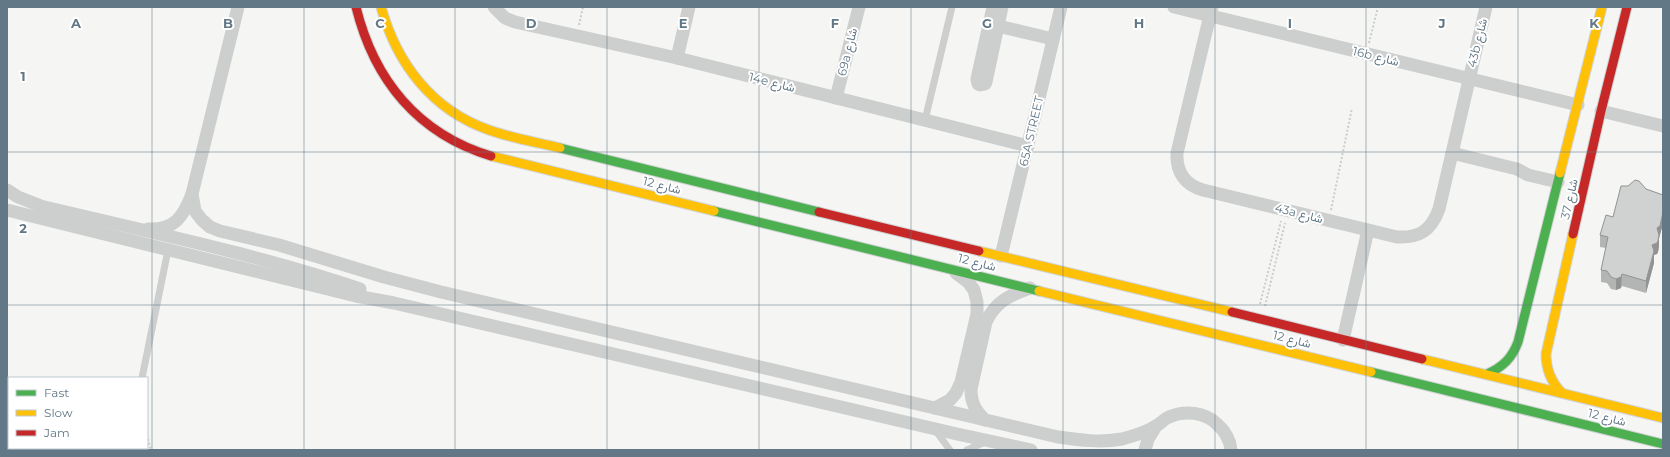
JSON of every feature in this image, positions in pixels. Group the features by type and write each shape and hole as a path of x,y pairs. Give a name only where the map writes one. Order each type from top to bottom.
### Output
{"street":[{"path":"134,228 156,229 168,226 178,221 185,210 192,194 238,7"},
{"name":"شارع 12","path":"356,7 359,23 369,49 384,76 414,112 439,132 452,140 490,156 698,207 829,234 944,266 1031,288 1663,444"},
{"name":"شارع 12","path":"381,7 389,33 396,49 416,79 442,104 472,124 514,137 769,204 1001,256 1663,418"},
{"name":"14e شارع","path":"494,7 505,18 515,22 677,58 1028,146"},
{"path":"677,58 689,7"},
{"name":"69a شارع","path":"836,98 859,7"},
{"path":"993,7 977,79 978,84 980,85 983,85 986,82 1002,7"},
{"name":"65A STREET","path":"1001,256 1061,7"},
{"name":"16b شارع","path":"1174,7 1211,11 1367,54 1578,105"},
{"name":"43b شارع","path":"1468,79 1486,7"},
{"name":"شارع 37","path":"1487,374 1501,367 1512,356 1515,349 1602,7"},
{"name":"شارع 37","path":"1562,393 1548,375 1546,368 1546,354 1601,110 1627,7"},
{"name":"43a شارع","path":"1211,11 1177,153 1178,170 1185,180 1195,188 1396,237 1408,238 1419,235 1435,220 1439,209 1468,79"},
{"path":"998,26 1054,39"},
{"path":"1601,110 1663,126"},
{"path":"1452,153 1517,169 1528,175 1558,182"},
{"path":"7,190 18,197 41,206 134,228 324,277 377,295 394,303"},
{"path":"192,194 195,211 210,227 220,231 279,245 384,277 441,292 1058,437 1102,441 1128,437 1141,434 1156,426 1168,417 1184,413 1199,414 1213,420 1224,430 1231,444 1231,450"},
{"path":"698,207 721,202"},
{"path":"7,210 356,296 394,303 933,429 1031,450"},
{"path":"1343,340 1368,230"},
{"path":"892,240 922,238"},
{"path":"935,408 950,400 956,393 961,382 977,314 977,302 974,290 968,282 944,266"},
{"path":"985,420 974,407 971,399 971,389 986,322 990,312 1001,301 1017,292 1031,288"},
{"path":"1145,450 1148,439 1156,426"}],"lane":[{"path":"925,120 952,7"},
{"path":"142,377 168,250"},
{"path":"933,429 950,450"},
{"path":"967,450 990,441"}],"path":[{"path":"576,36 583,7"},
{"path":"1367,54 1378,7"},
{"path":"1328,220 1352,108"},
{"path":"1258,320 1286,210"},
{"path":"1258,320 1286,210"},
{"path":"148,439 151,450"}],"building":[{"path":"1635,180 1639,181 1646,189 1663,195 1663,212 1660,226 1657,228 1659,235 1658,241 1652,245 1654,251 1646,281 1622,274 1621,277 1616,279 1611,277 1607,271 1601,270 1608,237 1600,235 1606,215 1613,217 1621,186 1628,186"}],"traffic: fast":[{"path":"560,148 819,212"},
{"path":"1487,374 1498,368 1510,357 1518,342 1560,173"},
{"path":"714,211 1039,291"},
{"path":"1371,372 1663,444"}],"traffic: slow":[{"path":"381,7 388,28 407,66 434,97 450,110 469,121 497,133 560,148"},
{"path":"1560,173 1602,7"},
{"path":"491,156 714,211"},
{"path":"1562,393 1555,385 1550,375 1546,354 1573,234"},
{"path":"979,251 1232,312"},
{"path":"1039,291 1371,372"},
{"path":"1422,359 1663,418"}],"traffic: jam":[{"path":"356,7 374,58 387,80 403,101 421,118 442,134 465,146 491,156"},
{"path":"1573,234 1601,111 1627,7"},
{"path":"819,212 979,251"},
{"path":"1232,312 1422,359"}]}
